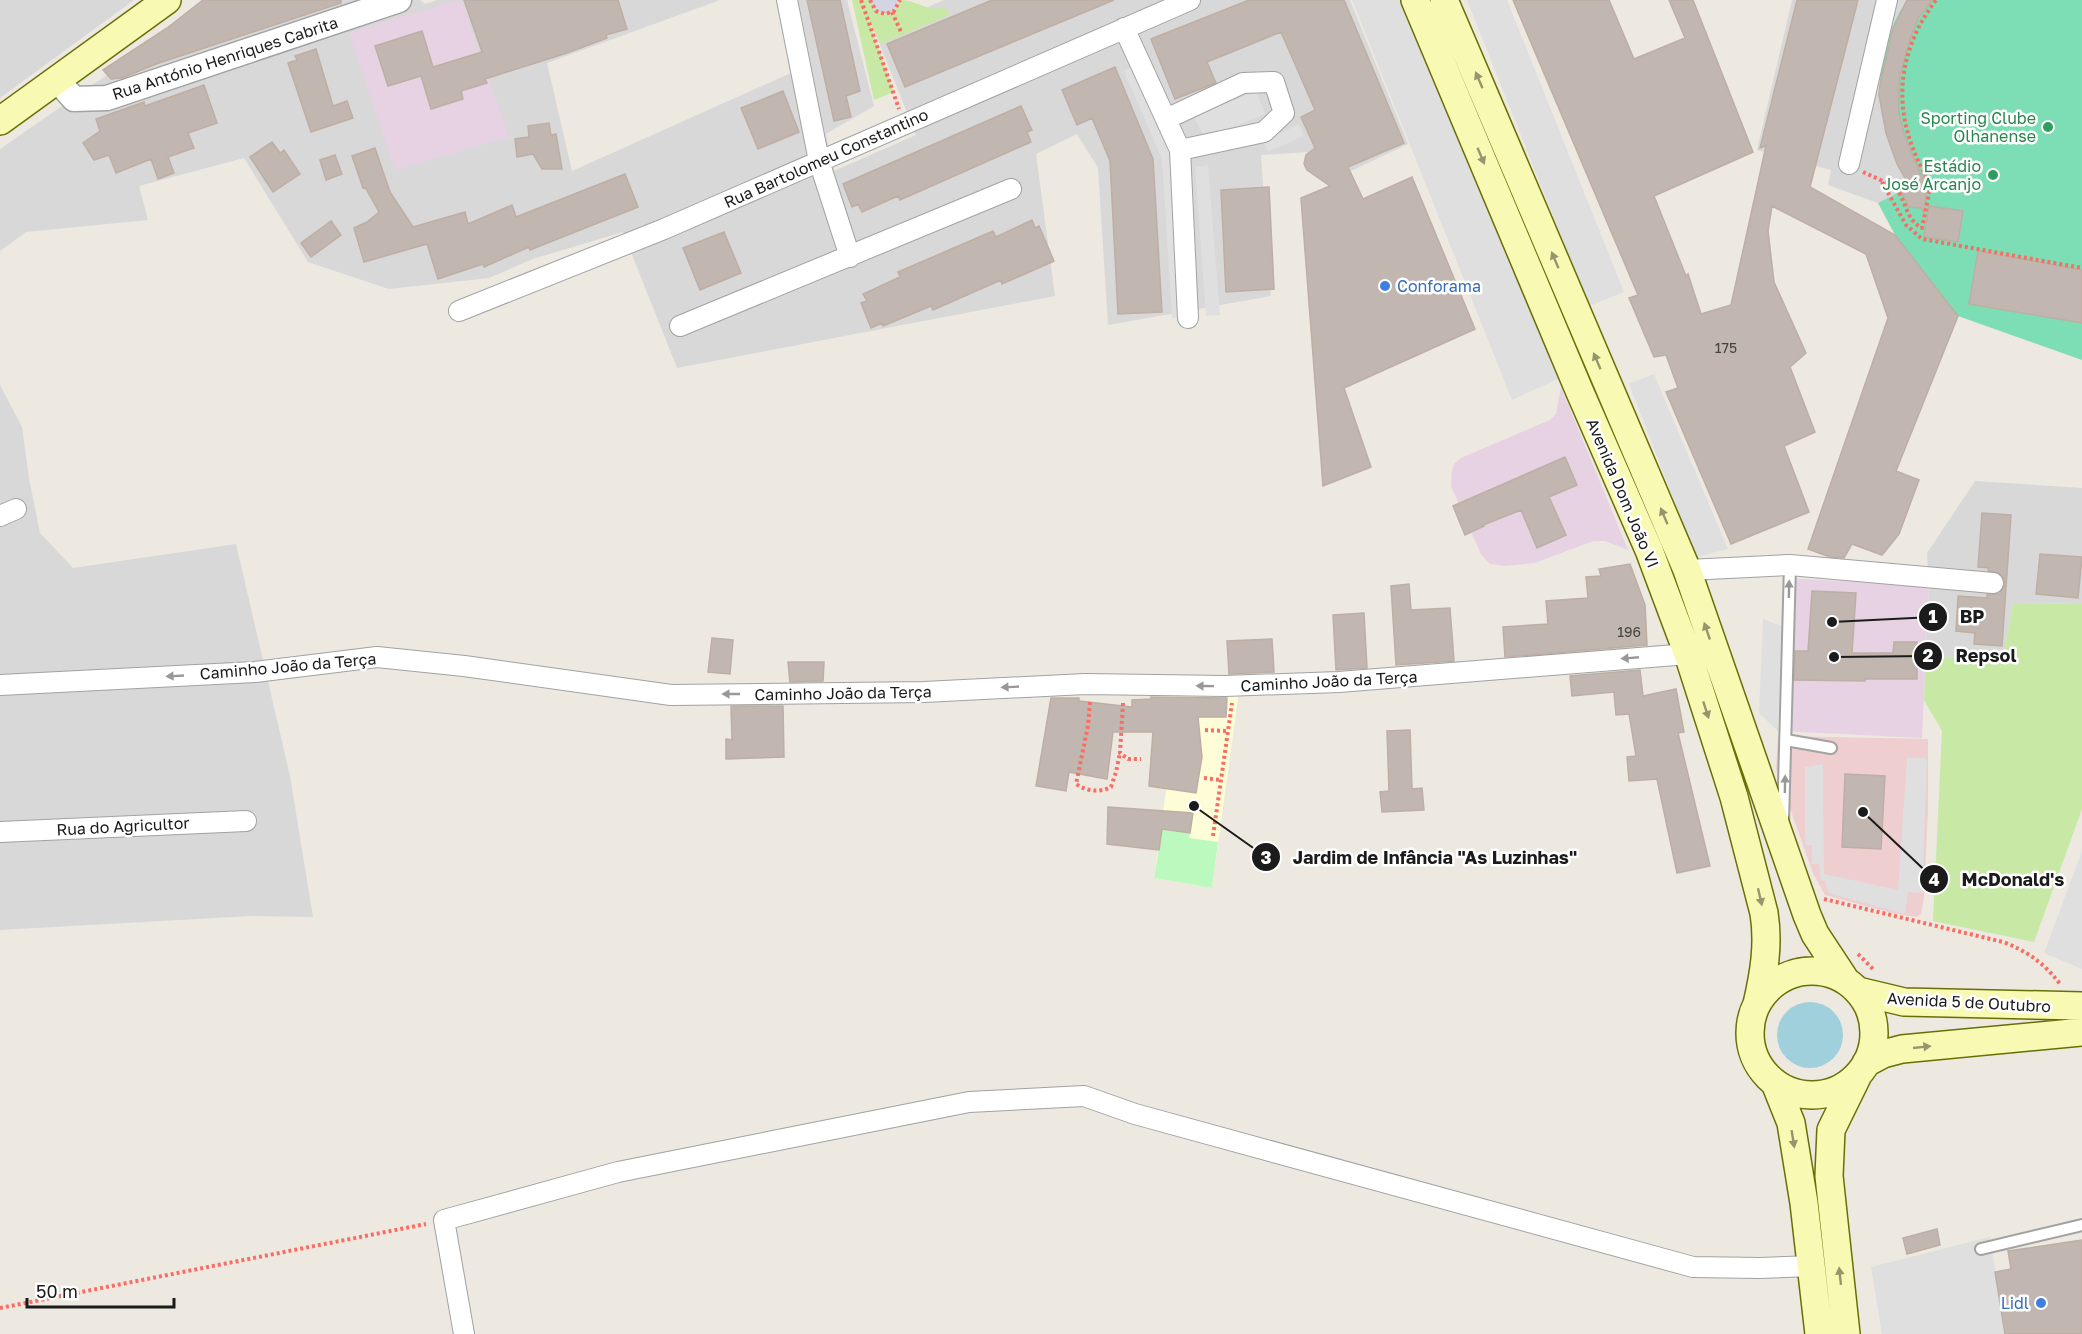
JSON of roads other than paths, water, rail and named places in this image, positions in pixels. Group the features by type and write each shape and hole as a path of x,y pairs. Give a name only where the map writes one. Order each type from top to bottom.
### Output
{"main road":[{"path":"0,121 167,0"},
{"name":"Avenida Dom João VI","path":"1415,0 1649,550 1688,654 1734,798 1764,913 1765,972 1750,1026 1752,1050 1762,1071 1775,1083"},
{"name":"Avenida Dom João VI","path":"1444,0 1687,570 1780,843 1815,934 1861,982 1870,1010 1874,1028 1873,1045 1831,1130 1829,1176 1846,1334"},
{"name":"Avenida Dom João VI","path":"1757,1004 1772,985 1798,972 1821,971 1861,982"},
{"name":"Avenida 5 de Outubro","path":"1861,982 1904,1002 1962,1005 2074,999"},
{"name":"Avenida 5 de Outubro","path":"1863,1068 1883,1054 1902,1049 2082,1032"},
{"path":"1775,1083 1796,1093 1820,1095 1842,1087 1863,1068"},
{"path":"1775,1083 1791,1123 1812,1266 1819,1334"}],"street":[{"name":"Rua António Henriques Cabrita","path":"57,80 74,99 107,98 399,0"},
{"path":"787,0 819,161 850,257"},
{"name":"Rua Bartolomeu Constantino","path":"459,311 664,229 1190,0"},
{"path":"1849,164 1887,0"},
{"path":"1124,28 1180,150 1188,318"},
{"path":"1166,119 1243,83 1274,82 1284,113 1263,132 1180,150"},
{"path":"680,326 1011,189"},
{"path":"1687,570 1790,565 1993,583"},
{"name":"Caminho João da Terça","path":"0,685 255,672 377,657 464,666 671,695 924,692 1085,684 1234,686 1339,682 1688,654"},
{"name":"Rua do Agricultor","path":"0,832 246,821"},
{"path":"464,1334 444,1220 618,1172 969,1102 1084,1096 1135,1114 1693,1267 1812,1266"}],"lane":[{"path":"1780,843 1784,811 1790,565"},
{"path":"1786,741 1831,748"},
{"path":"1981,1249 2082,1225"}],"water":[{"path":"1810,1002 1823,1004 1833,1012 1841,1022 1843,1035 1841,1048 1833,1058 1823,1066 1810,1068 1797,1066 1787,1058 1779,1048 1777,1035 1779,1022 1787,1012 1797,1004"}],"place":[{"name":"Sporting Clube Olhanense","path":"2048,127"},
{"name":"Estádio José Arcanjo","path":"1993,175"},
{"name":"Conforama","path":"1385,286"},
{"name":"BP","path":"1832,622"},
{"name":"Repsol","path":"1834,657"},
{"name":"Jardim de Infância \"As Luzinhas\"","path":"1194,806"},
{"name":"McDonald's","path":"1863,812"},
{"name":"Lidl","path":"2041,1303"}]}
